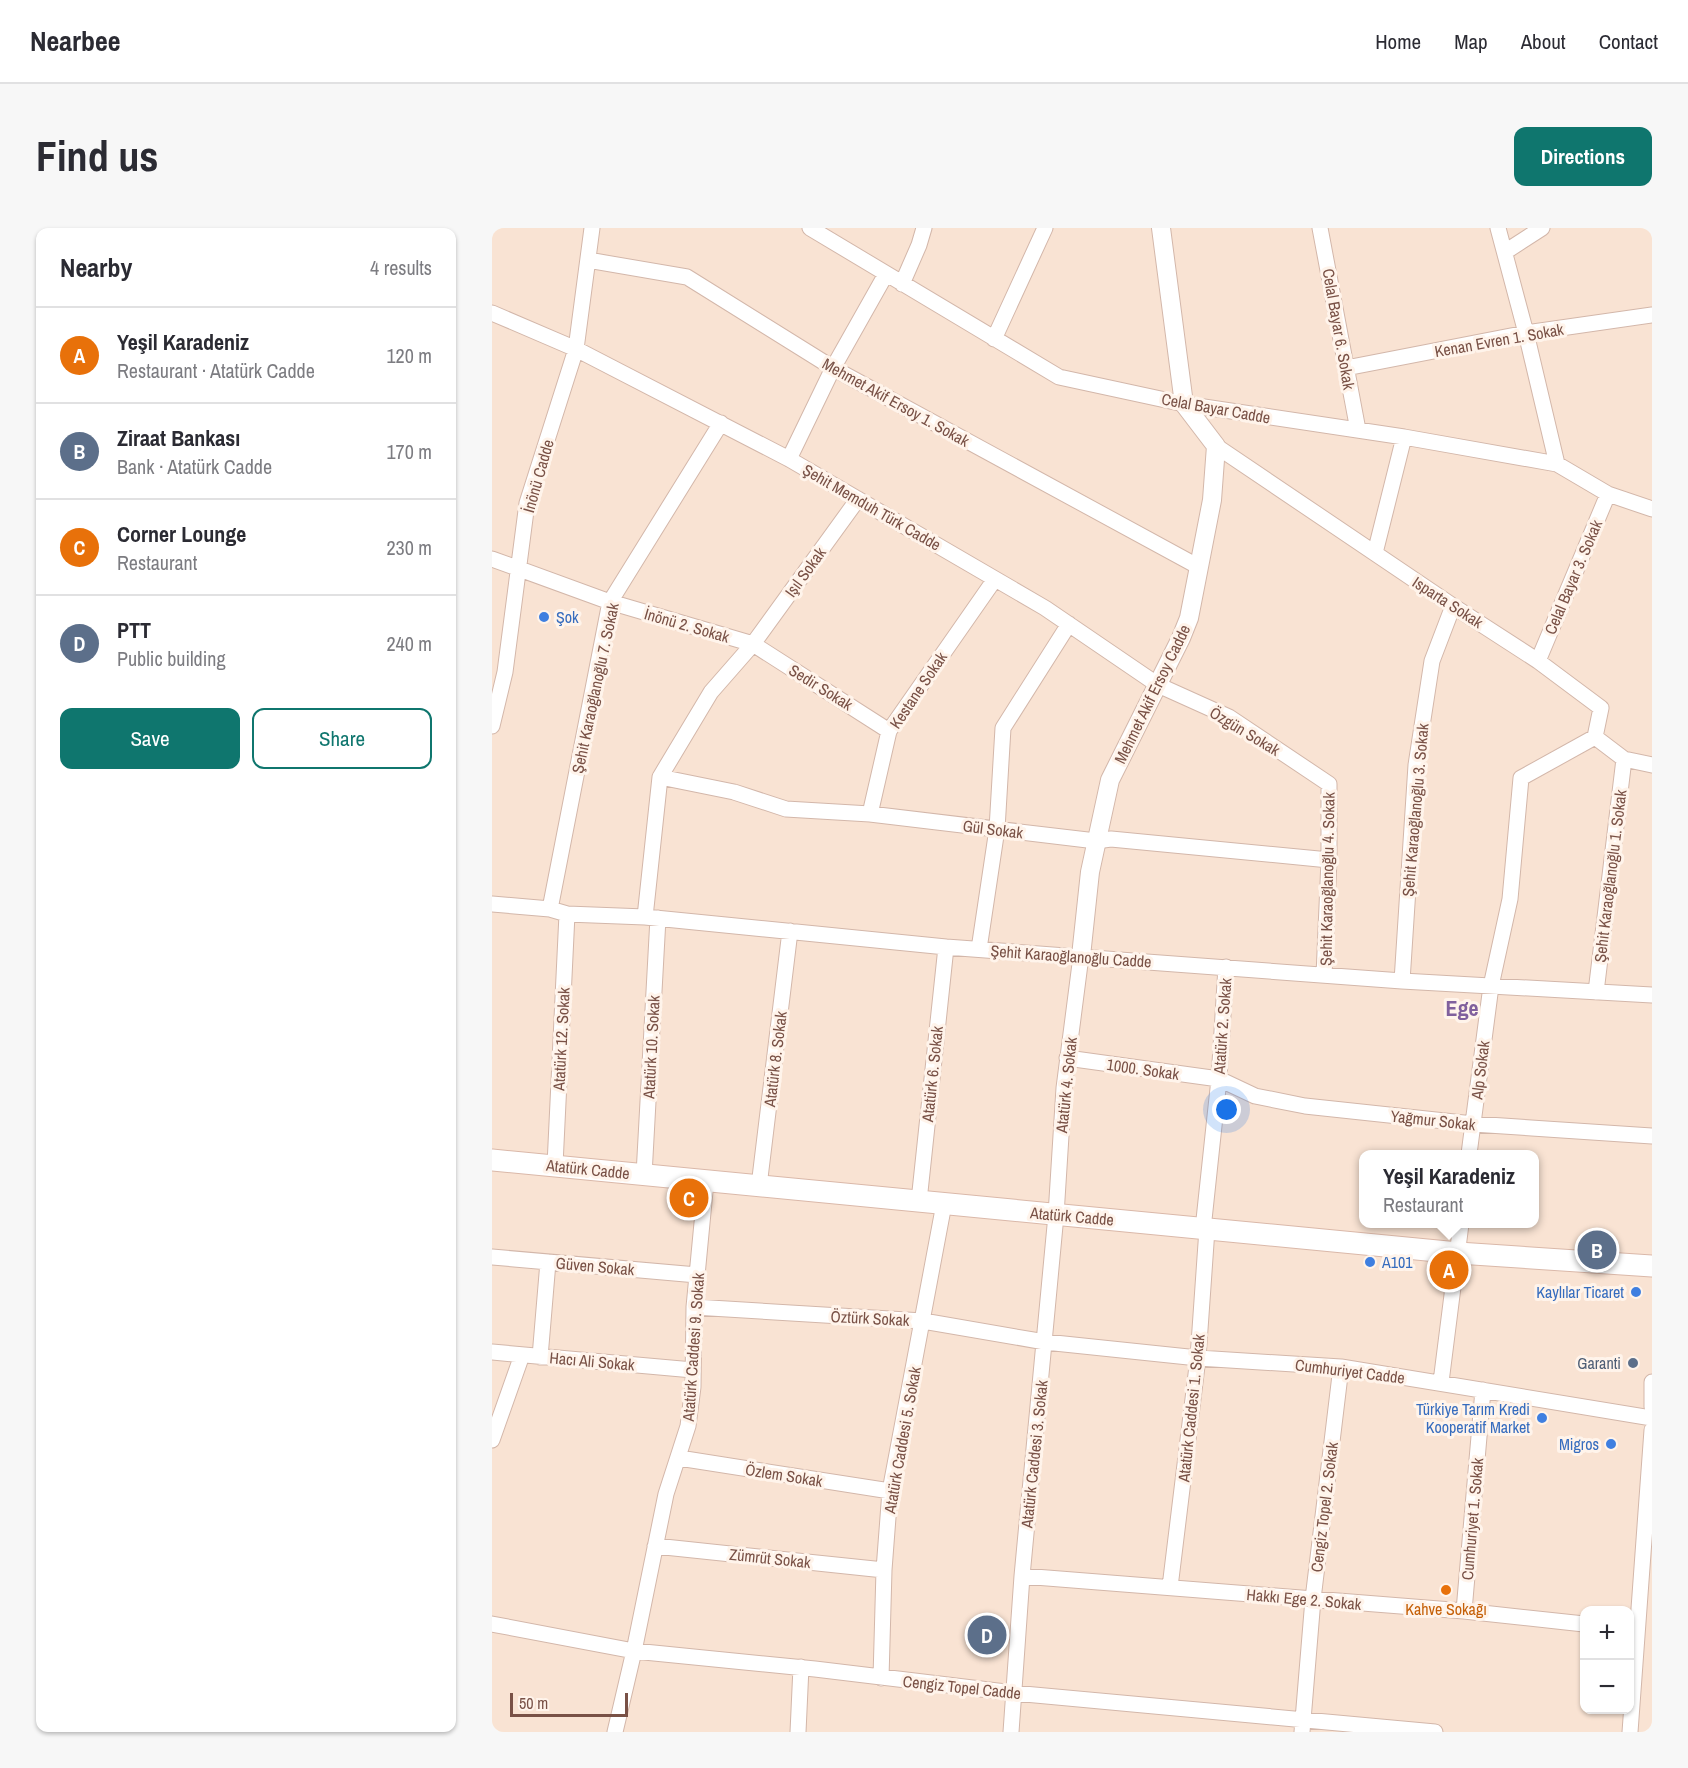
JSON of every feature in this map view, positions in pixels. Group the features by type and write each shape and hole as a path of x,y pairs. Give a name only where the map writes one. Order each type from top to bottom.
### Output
{"main road":[{"name":"Atatürk Cadde","path":"492,1160 1458,1253 1652,1266"}],"street":[{"name":"İnönü Cadde","path":"492,726 505,672 527,503 576,349 592,228"},
{"name":"Celal Bayar Cadde","path":"810,228 1059,377 1184,404 1404,437 1557,464 1608,494 1652,508"},
{"path":"902,284 924,228"},
{"path":"994,339 1045,228"},
{"path":"1161,228 1184,404 1216,446"},
{"name":"Celal Bayar 6. Sokak","path":"1320,228 1358,430"},
{"path":"1498,228 1557,464"},
{"path":"1505,252 1542,228"},
{"name":"Mehmet Akif Ersoy 1. Sokak","path":"588,260 687,277 833,368 1199,567"},
{"path":"789,459 833,368 886,274"},
{"name":"Şehit Memduh Türk Cadde","path":"492,313 576,349 789,459 1069,624 1158,685"},
{"name":"Kenan Evren 1. Sokak","path":"1346,368 1526,333 1652,315"},
{"name":"Şehit Karaoğlanoğlu 7. Sokak","path":"550,909 610,602 721,423"},
{"path":"1375,553 1404,437"},
{"name":"Mehmet Akif Ersoy Cadde","path":"1081,956 1090,872 1110,780 1182,638 1189,618 1212,500 1216,446"},
{"name":"Isparta Sokak","path":"1216,446 1538,661 1601,708 1596,737"},
{"name":"Celal Bayar 3. Sokak","path":"1538,661 1608,494"},
{"name":"Işıl Sokak","path":"660,777 711,692 753,644 858,499"},
{"name":"İnönü 2. Sokak","path":"492,559 610,602 753,644"},
{"name":"Kestane Sokak","path":"870,814 889,731 995,579"},
{"name":"Şehit Karaoğlanoğlu 3. Sokak","path":"1402,981 1416,765 1432,662 1453,606"},
{"path":"979,949 997,829 1003,728 1069,624"},
{"name":"Sedir Sokak","path":"753,644 889,731"},
{"name":"Özgün Sokak","path":"1158,685 1229,717 1329,784"},
{"path":"1596,737 1624,759 1652,765"},
{"name":"Alp Sokak","path":"1470,1150 1491,986 1510,898 1521,778 1596,737"},
{"name":"Şehit Karaoğlanoğlu 1. Sokak","path":"1596,992 1624,759"},
{"name":"Gül Sokak","path":"660,777 734,792 786,809 870,814 1096,841 1111,839 1329,860"},
{"name":"Atatürk 10. Sokak","path":"644,1175 652,917 660,777"},
{"name":"Şehit Karaoğlanoğlu 4. Sokak","path":"1324,975 1329,860 1329,784"},
{"name":"Şehit Karaoğlanoğlu Cadde","path":"492,904 550,909 567,914 652,917 946,947 1402,981 1652,995"},
{"name":"Atatürk 12. Sokak","path":"555,1165 567,914"},
{"name":"Atatürk 8. Sokak","path":"759,1186 790,931"},
{"name":"Atatürk 6. Sokak","path":"919,1202 946,947"},
{"name":"Atatürk 4. Sokak","path":"1056,1215 1064,1088 1081,956"},
{"name":"Atatürk 2. Sokak","path":"1205,1229 1219,1079 1226,967"},
{"name":"1000. Sokak","path":"1067,1058 1219,1079"},
{"name":"Yağmur Sokak","path":"1219,1079 1255,1096 1305,1106 1473,1124 1652,1136"},
{"name":"Atatürk Caddesi 9. Sokak","path":"615,1732 666,1494 688,1426 693,1370 694,1307 706,1181"},
{"name":"Atatürk Caddesi 5. Sokak","path":"881,1678 884,1570 890,1491 944,1204"},
{"name":"Atatürk Caddesi 3. Sokak","path":"1011,1732 1022,1576 1056,1215"},
{"path":"1441,1382 1461,1228"},
{"name":"Atatürk Caddesi 1. Sokak","path":"1170,1587 1198,1358 1205,1229"},
{"name":"Güven Sokak","path":"492,1257 698,1275"},
{"path":"540,1357 548,1262"},
{"name":"Öztürk Sokak","path":"694,1307 923,1321 1045,1342"},
{"name":"Cumhuriyet Cadde","path":"1045,1342 1198,1358 1341,1366 1652,1418"},
{"name":"Hacı Ali Sokak","path":"492,1352 693,1370"},
{"path":"492,1440 522,1355"},
{"name":"Cengiz Topel 2. Sokak","path":"1303,1726 1313,1599 1341,1366"},
{"path":"1652,1382 1652,1407"},
{"name":"Cumhuriyet 1. Sokak","path":"1464,1611 1483,1390"},
{"path":"1634,1619 1652,1430"},
{"name":"Özlem Sokak","path":"679,1458 890,1491"},
{"name":"Zümrüt Sokak","path":"656,1546 884,1570"},
{"name":"Hakkı Ege 2. Sokak","path":"1022,1576 1464,1611 1580,1624"},
{"name":"Cengiz Topel Cadde","path":"492,1624 634,1651 801,1667 1014,1694 1303,1726 1435,1732"},
{"path":"1630,1732 1632,1660"},
{"path":"798,1732 801,1667"}],"shaded area":[{"path":"492,228 1652,228 1652,1732 492,1732"}],"place":[{"name":"Şok","path":"544,617"},
{"name":"Corner Lounge","path":"689,1198"},
{"name":"Ziraat Bankası","path":"1597,1250"},
{"name":"A101","path":"1370,1262"},
{"name":"Yeşil Karadeniz","path":"1449,1270"},
{"name":"Kaylılar Ticaret","path":"1636,1292"},
{"name":"Garanti","path":"1633,1363"},
{"name":"Türkiye Tarım Kredi Kooperatif Market","path":"1542,1418"},
{"name":"Migros","path":"1611,1444"},
{"name":"Kahve Sokağı","path":"1446,1590"},
{"name":"PTT","path":"987,1635"}],"district":[{"name":"Ege","path":"1462,1008"}]}
